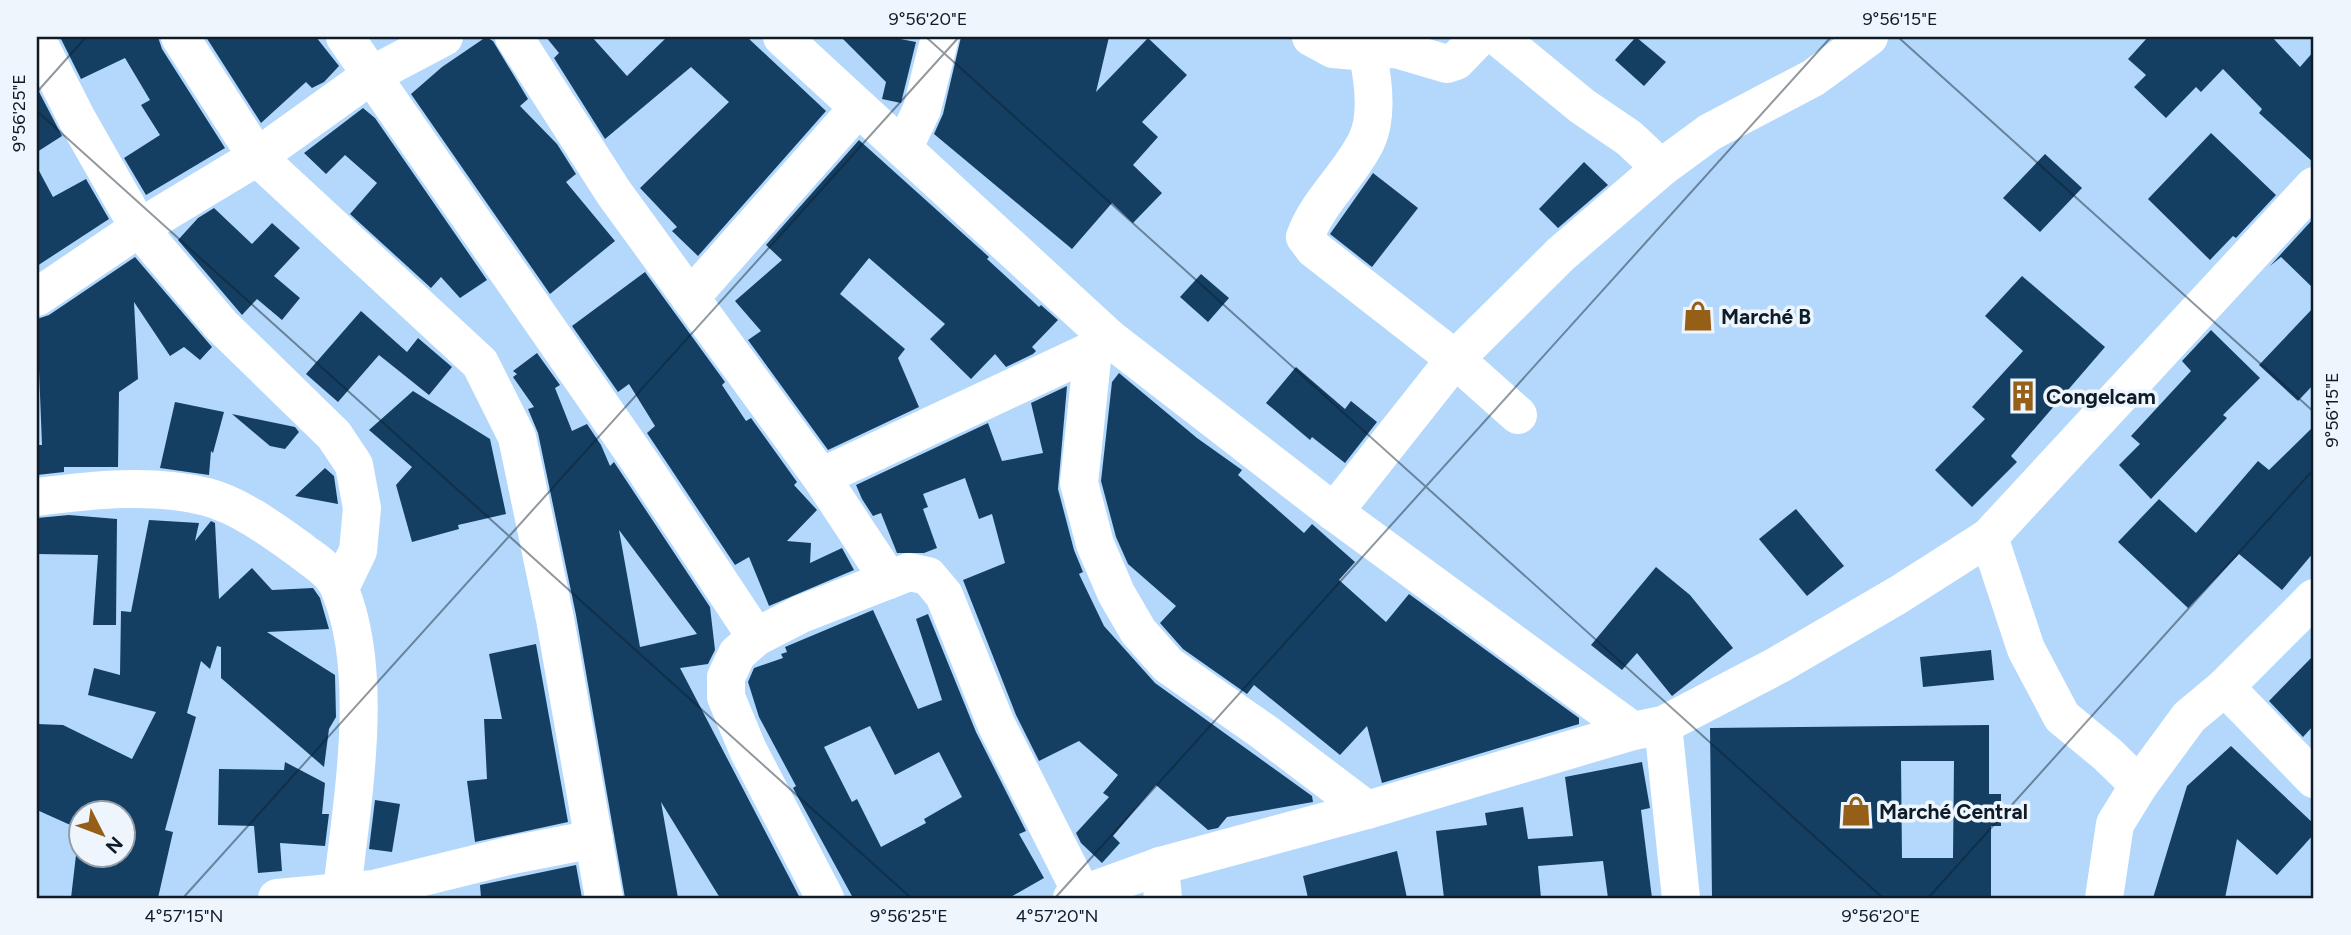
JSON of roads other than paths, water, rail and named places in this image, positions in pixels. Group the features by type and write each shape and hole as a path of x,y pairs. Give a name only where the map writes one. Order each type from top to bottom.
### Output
{"street":[{"path":"180,37 257,157 480,363 498,395 517,437 555,619 604,898"},
{"path":"345,37 625,440 756,637"},
{"path":"37,297 139,228 257,157 370,76 444,37"},
{"path":"514,37 614,193 821,477 889,580"},
{"path":"782,37 904,147 1101,344 1335,512 1648,728 1681,898"},
{"path":"904,147 922,109 940,37"},
{"path":"1311,37 1333,49 1396,49 1447,64 1456,61 1479,37"},
{"path":"1497,37 1582,107 1629,138 1661,168"},
{"path":"1335,512 1455,359 1561,254 1661,168 1710,132 1813,78 1869,37"},
{"path":"37,40 139,228 221,326 334,435 354,465 362,508 358,551 340,589"},
{"path":"1367,51 1373,106 1367,140 1311,220 1305,237 1314,249 1455,359 1518,415"},
{"path":"690,298 859,108"},
{"path":"825,898 748,750 726,697 726,677 737,654 756,637 801,614 909,572 928,576 944,595 996,724 1077,895 1161,882 1367,810 1648,728 1778,665 1989,537 2314,186"},
{"path":"821,477 1101,344"},
{"path":"1101,344 1078,468 1079,484 1095,544 1116,593 1138,631 1168,665 1264,732 1367,810"},
{"path":"37,497 103,490 163,491 206,497 241,511 329,572 340,589 350,628 359,701 342,891"},
{"path":"1989,537 2026,649 2062,718 2107,754 2139,785"},
{"path":"2104,898 2115,824 2139,785 2189,717 2225,687 2314,598"},
{"path":"2225,687 2314,779"},
{"path":"277,898 418,880 512,855 594,839"}],"place":[{"name":"Marché B","path":"1698,316"},
{"name":"Congelcam","path":"2023,396"},
{"name":"Marché Central","path":"1856,811"}]}
